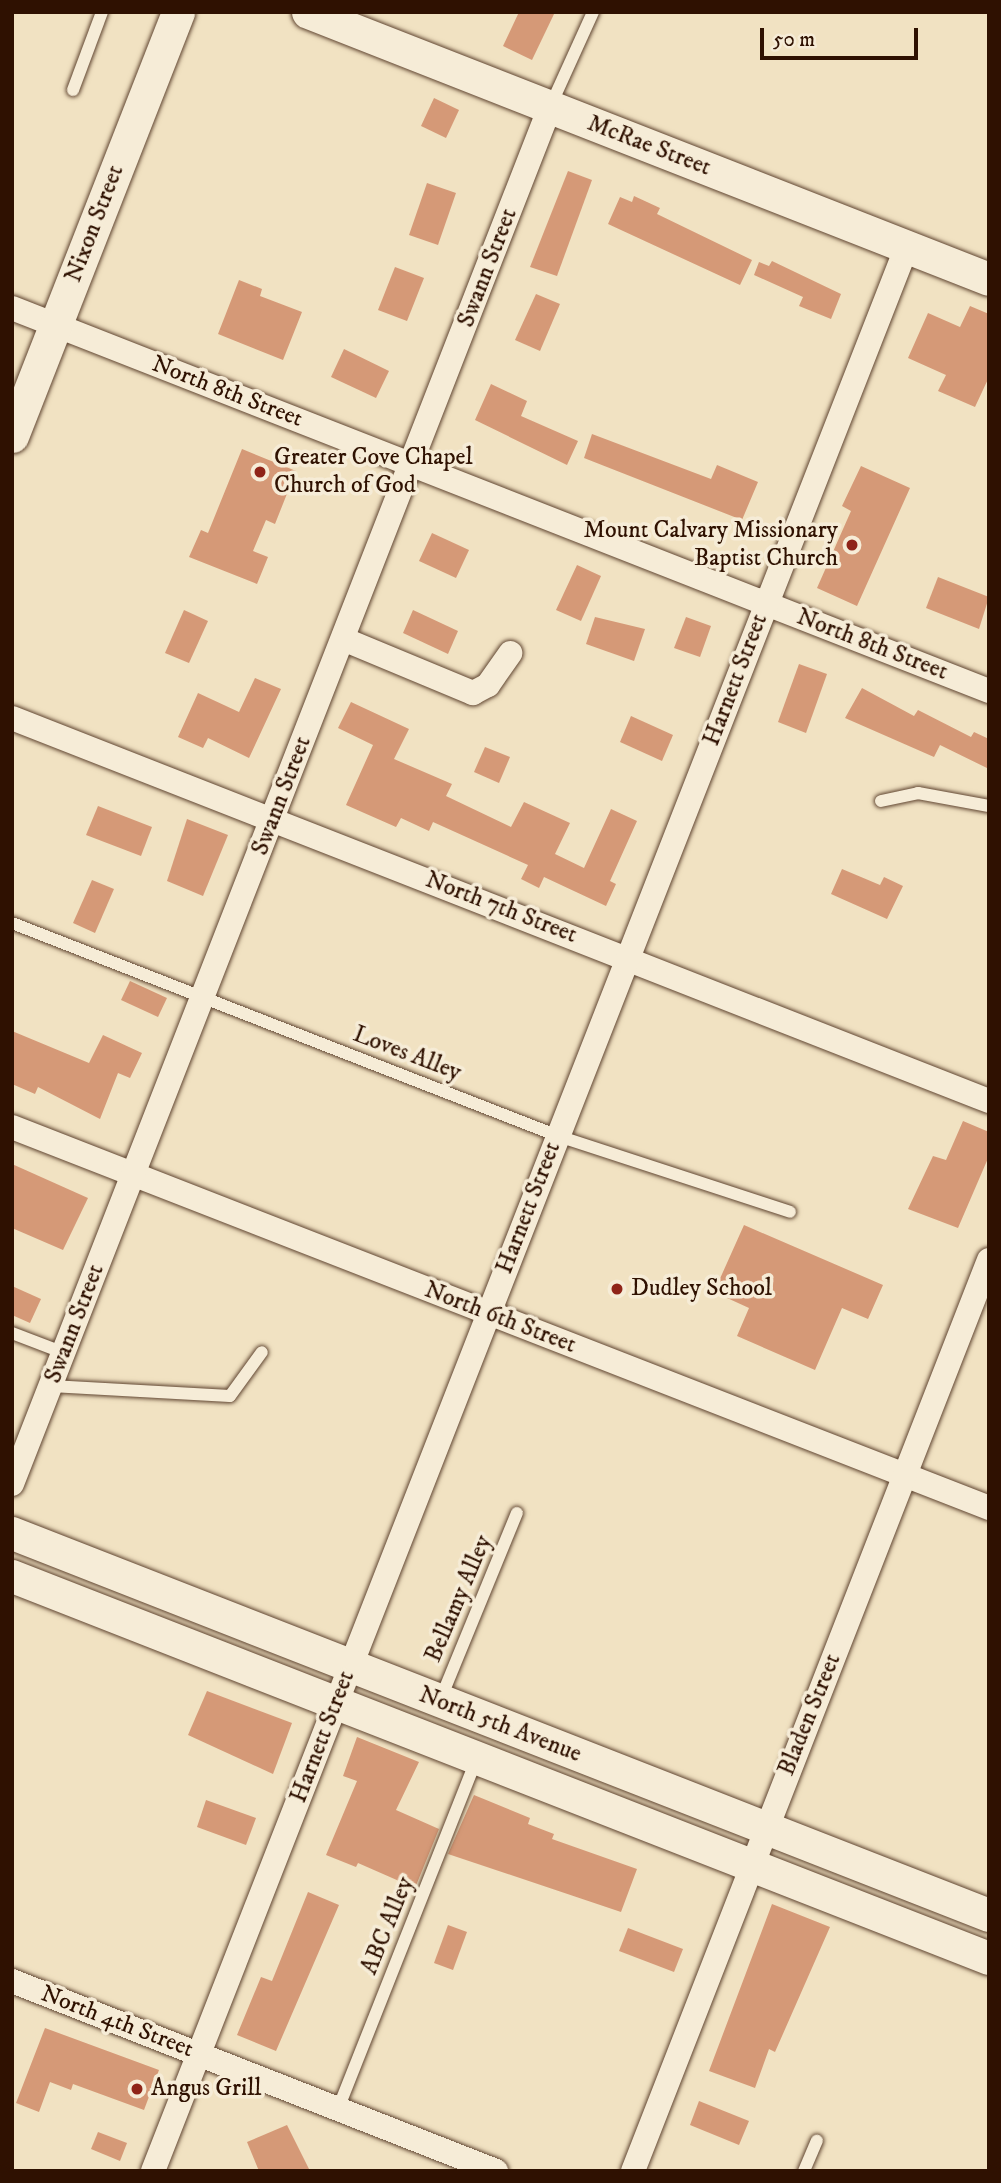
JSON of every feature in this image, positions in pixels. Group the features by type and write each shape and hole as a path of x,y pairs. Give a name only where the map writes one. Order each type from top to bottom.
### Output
{"street":[{"name":"Nixon Street","path":"12,436 178,12"},
{"name":"McRae Street","path":"308,12 989,279"},
{"name":"Swann Street","path":"12,1484 550,107"},
{"name":"Harnett Street","path":"153,2171 907,246"},
{"name":"North 8th Street","path":"12,308 989,691"},
{"path":"343,639 473,693 488,685 510,653"},
{"name":"North 7th Street","path":"12,718 989,1101"},
{"name":"North 6th Street","path":"12,1127 989,1508"},
{"name":"Bladen Street","path":"633,2171 989,1260"},
{"name":"North 5th Avenue","path":"12,1533 989,1915"},
{"name":"North 5th Avenue","path":"12,1576 989,1958"},
{"name":"North 4th Street","path":"13,1983 496,2171"}],"lane":[{"path":"73,90 102,12"},
{"path":"550,107 593,12"},
{"path":"881,801 918,793 989,806"},
{"name":"Loves Alley","path":"12,923 558,1136 790,1212"},
{"path":"12,1333 64,1353"},
{"path":"51,1386 230,1396 262,1352"},
{"name":"Bellamy Alley","path":"439,1701 517,1513"},
{"name":"ABC Alley","path":"338,2109 477,1758"},
{"path":"804,2171 817,2141"}],"building":[{"path":"519,12 555,12 532,60 503,46"},
{"path":"434,98 459,110 446,138 421,126"},
{"path":"568,171 592,180 557,276 530,267"},
{"path":"427,183 456,193 438,245 409,235"},
{"path":"634,196 660,208 657,214 752,260 740,285 608,224 620,197 632,202"},
{"path":"772,261 841,294 831,319 799,306 803,297 754,275 759,262 769,266"},
{"path":"395,267 424,278 407,321 378,310"},
{"path":"239,280 262,289 260,296 302,312 283,360 218,334"},
{"path":"536,294 560,304 540,351 515,340"},
{"path":"970,306 989,314 989,377 975,407 938,391 946,375 908,358 928,313 960,327"},
{"path":"344,349 389,371 376,398 331,377"},
{"path":"491,384 527,401 521,416 578,441 567,465 475,420"},
{"path":"592,434 711,479 717,465 758,482 742,520 584,458"},
{"path":"242,449 296,471 275,524 266,520 253,551 268,557 257,584 189,557 201,530 208,533"},
{"path":"861,466 910,488 857,606 817,588 851,511 842,506"},
{"path":"432,533 469,550 456,578 419,561"},
{"path":"577,565 601,576 581,621 556,610"},
{"path":"938,577 989,597 979,629 926,608"},
{"path":"184,610 208,621 189,663 165,653"},
{"path":"413,610 458,631 448,654 403,633"},
{"path":"595,617 645,629 634,661 586,644"},
{"path":"686,617 711,626 700,657 674,648"},
{"path":"799,664 827,674 806,733 778,722"},
{"path":"255,678 281,689 249,758 208,738 203,748 178,737 198,693 239,712"},
{"path":"862,688 914,716 918,710 971,737 974,732 989,739 989,769 940,745 934,757 845,718"},
{"path":"351,702 409,729 394,759 452,784 446,796 511,827 524,802 570,823 555,854 584,868 611,809 637,821 610,881 616,884 606,906 544,877 539,888 521,879 528,865 433,822 429,831 401,818 396,827 346,805 373,745 338,728"},
{"path":"631,716 673,735 662,761 620,742"},
{"path":"485,747 510,757 499,783 474,772"},
{"path":"98,806 152,827 141,856 86,835"},
{"path":"187,819 228,835 203,896 167,881"},
{"path":"842,869 880,885 884,877 903,886 887,919 831,894"},
{"path":"92,880 114,889 95,933 73,923"},
{"path":"130,981 167,998 158,1017 121,1000"},
{"path":"12,1031 89,1063 103,1035 142,1053 130,1078 118,1073 100,1119 38,1087 35,1094 12,1084"},
{"path":"963,1121 989,1132 989,1156 958,1228 908,1209 933,1156 946,1160"},
{"path":"12,1164 88,1198 63,1250 12,1228"},
{"path":"744,1225 883,1285 868,1319 842,1308 815,1370 737,1336 749,1308 714,1292"},
{"path":"12,1286 41,1299 30,1323 12,1315"},
{"path":"207,1691 292,1723 273,1774 188,1735"},
{"path":"357,1737 419,1762 396,1810 439,1829 415,1888 358,1863 356,1867 326,1855 357,1781 343,1776"},
{"path":"474,1795 530,1818 528,1824 554,1834 552,1839 637,1869 621,1912 448,1854"},
{"path":"206,1800 256,1818 246,1845 197,1827"},
{"path":"308,1892 339,1905 276,2051 237,2035 261,1977 272,1981"},
{"path":"772,1904 830,1927 775,2052 769,2049 755,2088 709,2071"},
{"path":"448,1925 467,1932 453,1970 434,1963"},
{"path":"628,1928 683,1949 674,1972 619,1951"},
{"path":"45,2028 159,2070 144,2110 73,2084 71,2090 50,2082 39,2112 16,2103"},
{"path":"699,2101 749,2121 739,2145 690,2125"},
{"path":"287,2125 310,2171 259,2171 247,2142"},
{"path":"98,2132 127,2143 120,2161 91,2149"}],"place":[{"name":"Greater Cove Chapel Church of God","path":"260,472"},
{"name":"Mount Calvary Missionary Baptist Church","path":"852,545"},
{"name":"Dudley School","path":"617,1289"},
{"name":"Angus Grill","path":"137,2089"}]}
